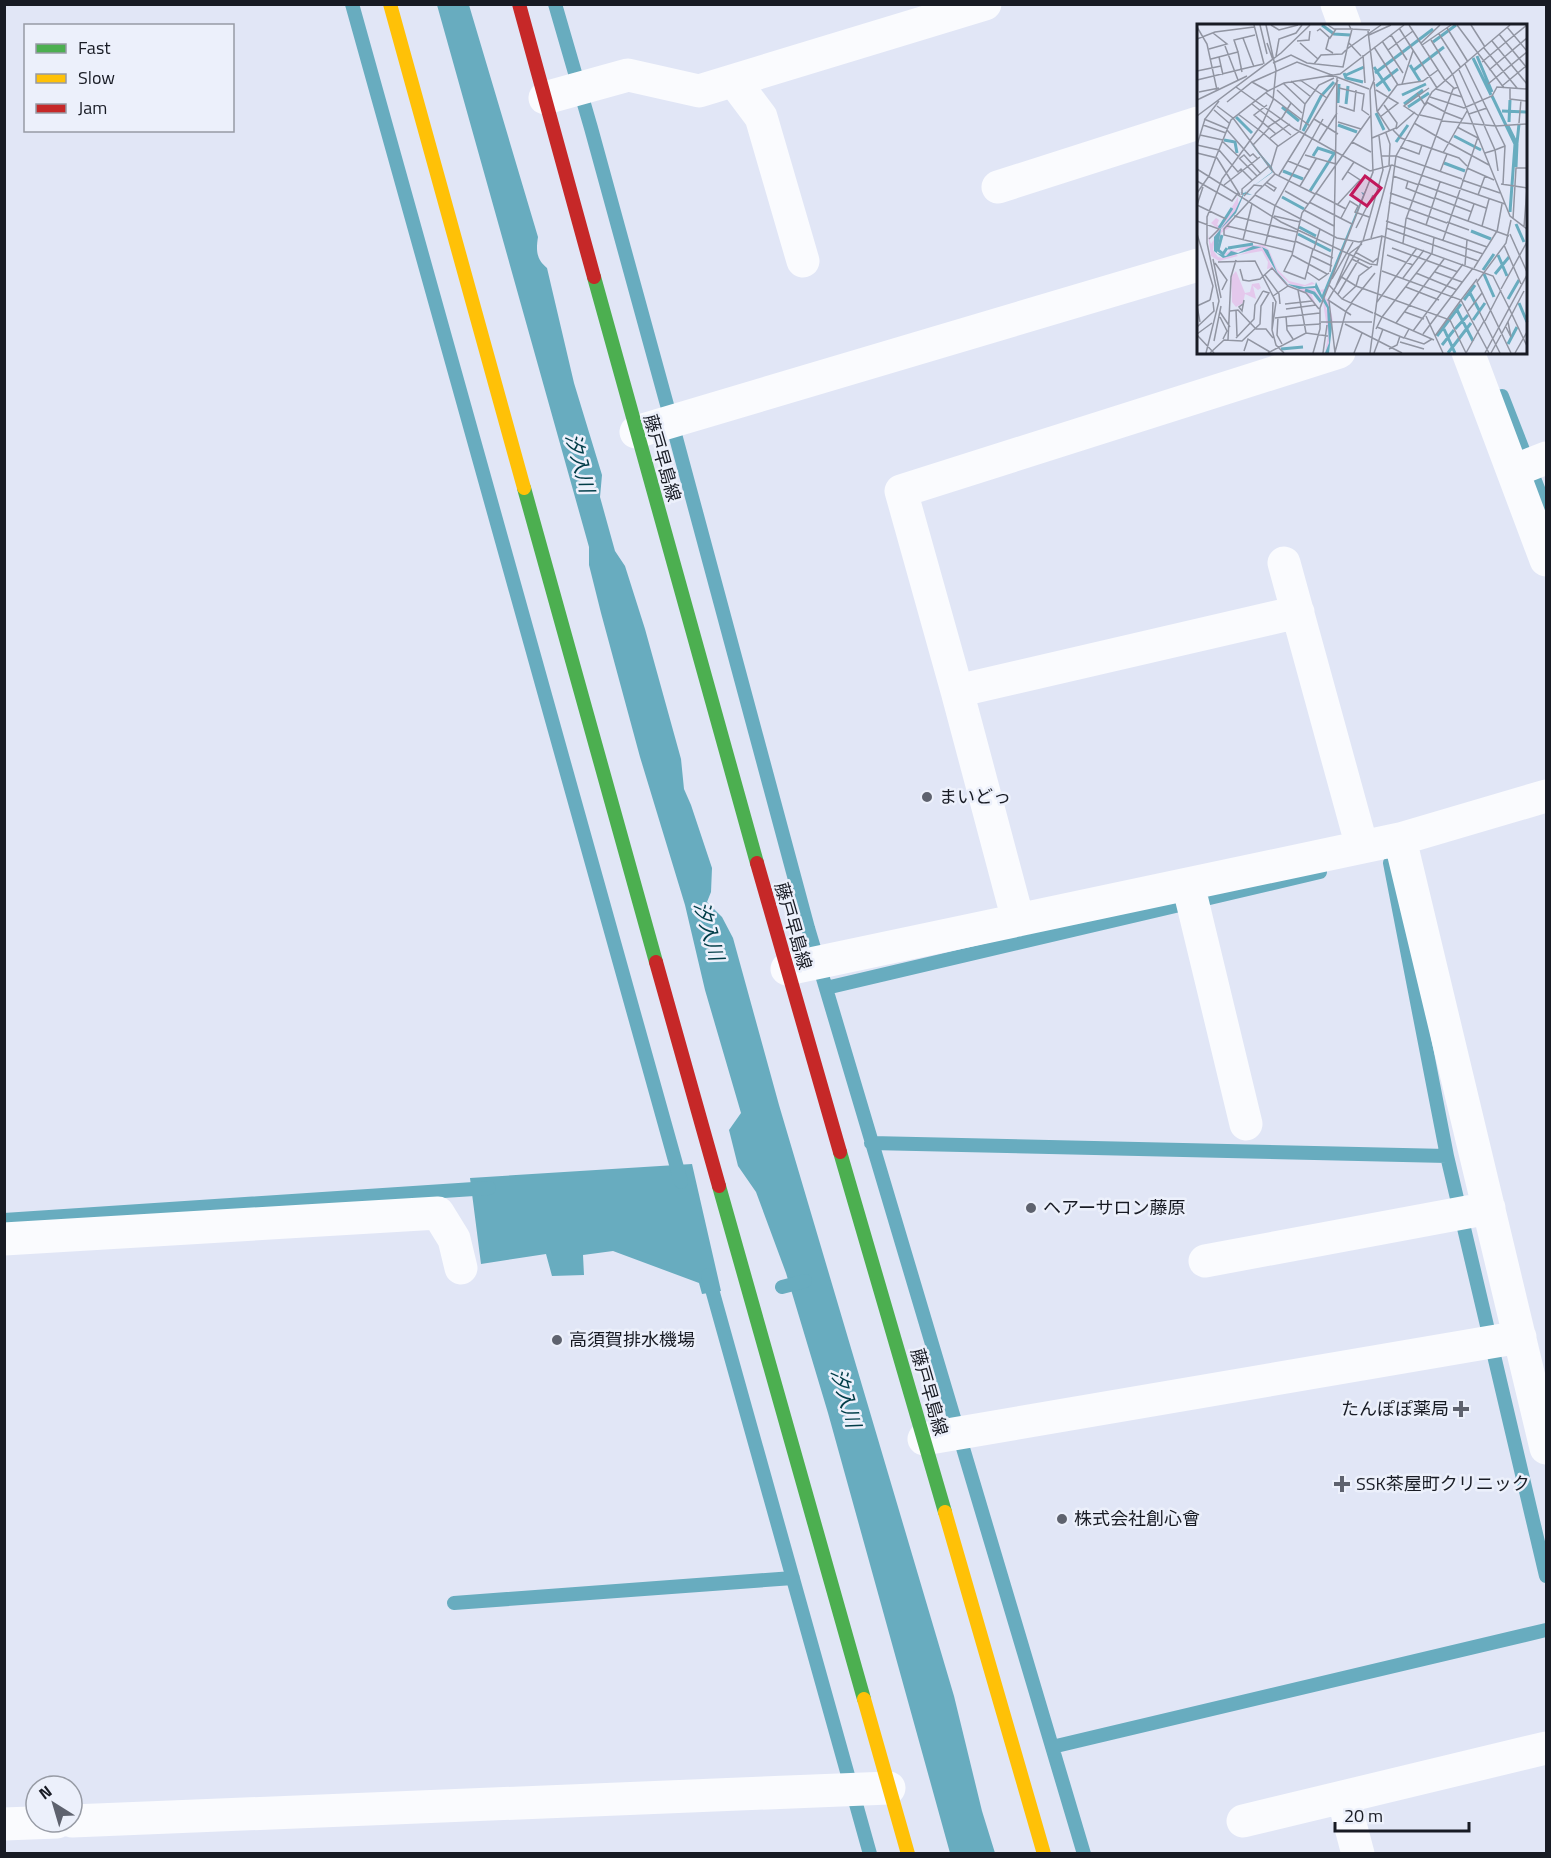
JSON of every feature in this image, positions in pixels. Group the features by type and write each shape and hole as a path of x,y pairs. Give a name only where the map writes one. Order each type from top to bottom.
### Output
{"main road":[{"path":"390,4 880,1789 908,1854"},
{"name":"藤戸早島線","path":"519,4 553,96 645,429 808,964 944,1436 1044,1854"}],"street":[{"path":"553,96 628,75 699,92 985,4"},
{"path":"1337,4 1344,24"},
{"path":"734,81 761,117 803,261"},
{"path":"998,187 1197,123"},
{"path":"645,429 1197,265"},
{"path":"1018,920 901,491 1333,354"},
{"path":"1469,354 1530,464 1546,560"},
{"path":"1284,563 1362,847"},
{"path":"957,691 1298,612"},
{"path":"808,964 1018,920 1192,899 1362,847 1400,839 1546,796"},
{"path":"1400,839 1471,1211 1502,1340 1546,1448"},
{"path":"1192,899 1246,1124"},
{"path":"1205,1261 1471,1211"},
{"path":"4,1239 438,1213 454,1239 461,1268"},
{"path":"944,1436 1502,1340"},
{"path":"1243,1821 1546,1748"},
{"path":"84,1821 880,1789"},
{"path":"1343,1797 1358,1854"},
{"path":"4,1824 24,1823"}],"water":[{"name":"汐入川","path":"437,5 469,5 538,237 538,254 547,268 574,383 602,475 600,497 615,551 625,566 645,629 681,759 684,789 712,868 711,892 707,902 722,917 733,938 779,1105 954,1696 982,1811 995,1853 950,1853 828,1413 786,1273 756,1192 738,1166 729,1130 741,1113 705,990 685,905 640,757 589,565 589,547"},
{"path":"692,1164 721,1291 702,1294 699,1283 613,1251 583,1255 584,1275 552,1276 546,1254 481,1264 470,1178"}],"waterway":[{"path":"352,4 681,1182"},
{"path":"555,4 675,434 808,928 1084,1854"},
{"path":"1502,396 1546,509"},
{"path":"1390,863 1447,1156 1546,1576"},
{"path":"826,988 1320,872"},
{"path":"871,1143 1447,1156"},
{"path":"4,1220 489,1188"},
{"path":"708,1275 870,1854"},
{"path":"782,1287 805,1281"},
{"path":"454,1603 793,1578"},
{"path":"1052,1747 1546,1630"}],"traffic: fast":[{"path":"594,277 757,863"},
{"path":"524,488 656,962"},
{"path":"840,1152 945,1512"},
{"path":"719,1186 864,1699"}],"traffic: slow":[{"path":"390,4 524,488"},
{"path":"945,1512 1044,1854"},
{"path":"864,1699 908,1854"}],"traffic: jam":[{"path":"519,4 594,277"},
{"path":"757,863 840,1152"},
{"path":"656,962 719,1186"}],"place":[{"name":"まいどっ","path":"927,797"},
{"name":"ヘアーサロン藤原","path":"1031,1208"},
{"name":"高須賀排水機場","path":"557,1340"},
{"name":"たんぽぽ薬局","path":"1461,1409"},
{"name":"SSK茶屋町クリニック","path":"1342,1484"},
{"name":"株式会社創心會","path":"1062,1519"}]}
